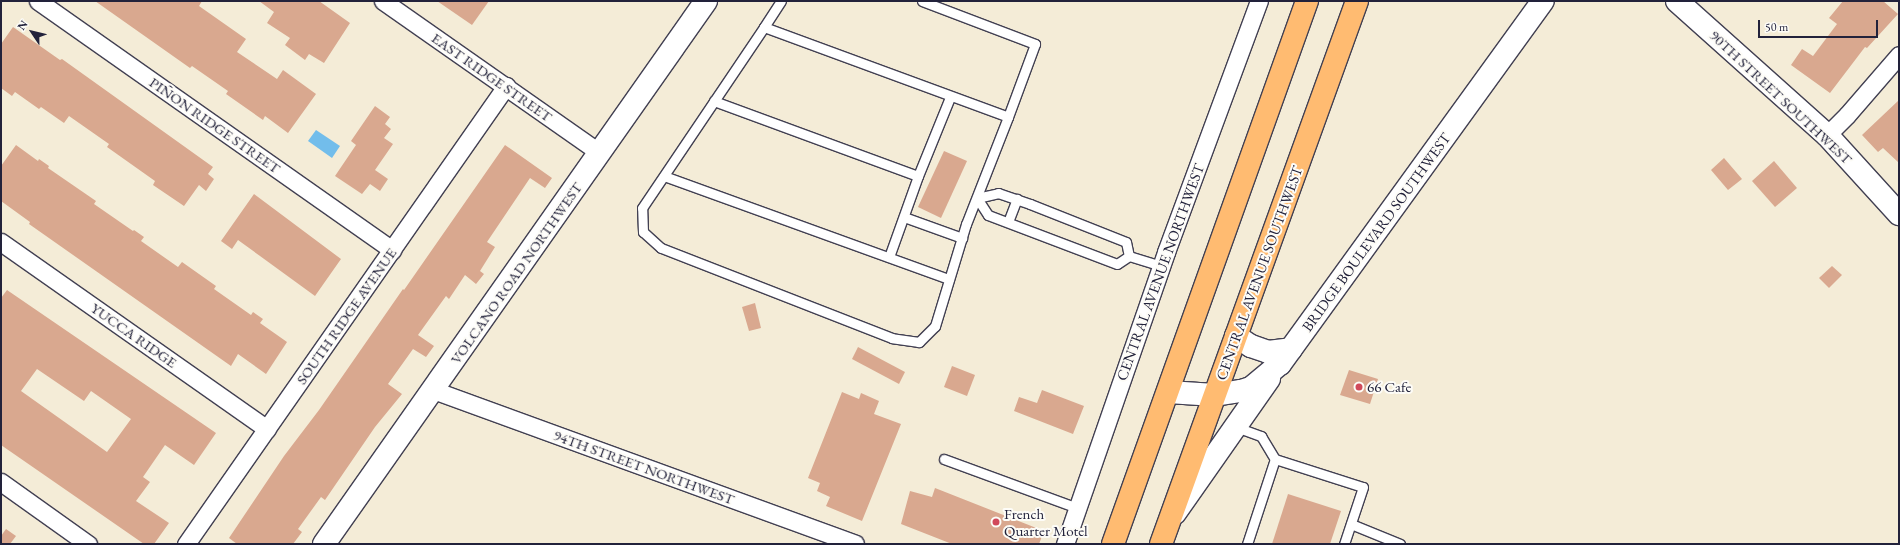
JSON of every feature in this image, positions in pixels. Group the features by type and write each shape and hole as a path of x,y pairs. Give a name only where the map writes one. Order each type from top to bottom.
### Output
{"main road":[{"path":"1113,544 1307,1"},
{"name":"CENTRAL AVENUE SOUTHWEST","path":"1162,544 1356,1"}],"street":[{"name":"PIÑON RIDGE STREET","path":"38,1 392,250"},
{"name":"EAST RIDGE STREET","path":"383,1 600,153"},
{"name":"VOLCANO ROAD NORTHWEST","path":"324,544 706,1"},
{"name":"CENTRAL AVENUE NORTHWEST","path":"1065,544 1161,266 1260,1"},
{"name":"BRIDGE BOULEVARD SOUTHWEST","path":"1168,392 1215,395 1251,388 1286,356 1543,1"},
{"name":"90TH STREET SOUTHWEST","path":"1677,1 1827,135 1899,214"},
{"path":"1827,135 1847,115 1899,55"},
{"name":"SOUTH RIDGE AVENUE","path":"186,544 506,86"},
{"name":"YUCCA RIDGE","path":"1,242 267,429"},
{"path":"1169,522 1286,356 1251,346 1236,336"},
{"name":"94TH STREET NORTHWEST","path":"433,390 855,544"},
{"path":"1,482 88,544"}],"lane":[{"path":"781,1 642,208 643,232 661,248 892,338 919,342 935,326 962,238 1035,44 922,1"},
{"path":"764,27 950,97 1008,117"},
{"path":"889,257 918,176 950,97"},
{"path":"714,101 918,176"},
{"path":"664,176 949,279"},
{"path":"977,198 998,193 1017,199 1126,242 1129,256"},
{"path":"977,198 988,215 1117,264 1129,256"},
{"path":"1008,222 1017,199"},
{"path":"904,217 962,238"},
{"path":"1129,256 1161,266"},
{"path":"1236,427 1261,436 1275,459 1362,487 1344,544"},
{"path":"1247,544 1275,459"},
{"path":"944,460 1077,508"},
{"path":"1350,524 1400,544"}],"water":[{"path":"316,130 340,146 332,158 308,141"}],"building":[{"path":"95,1 202,1 199,6 246,39 237,52 277,79 283,70 316,94 288,133 265,116 263,120 226,94 228,91 192,66 190,68"},
{"path":"259,1 319,1 350,23 324,63 309,54 305,60 285,45 290,38 267,23 274,12"},
{"path":"437,1 489,1 472,25"},
{"path":"1843,1 1883,1 1898,14 1867,48 1865,47 1830,93 1791,65 1802,49 1813,56 1837,24 1829,18"},
{"path":"13,27 60,60 62,59 213,167 208,174 214,179 206,191 199,185 184,206 153,185 155,181 107,147 109,144 69,116 64,123 41,107 39,109 15,92 12,96 1,88 1,44"},
{"path":"1899,100 1899,163 1883,148 1878,152 1862,135"},
{"path":"375,106 390,117 385,124 391,129 384,138 393,144 375,170 388,179 380,191 370,184 362,194 335,176 356,145 351,141"},
{"path":"16,145 38,161 39,159 49,166 48,168 96,201 94,204 144,237 141,241 178,267 182,262 216,286 214,289 251,315 253,312 263,319 260,323 287,342 266,374 238,354 231,366 29,224 30,222 1,201 1,166"},
{"path":"505,145 552,178 545,188 530,178 487,242 495,247 480,271 484,274 476,284 465,275 449,299 446,296 418,335 434,346 426,357 413,349 388,384 402,394 375,427 325,500 321,497 298,529 302,532 293,544 237,544 229,538 284,456 319,410"},
{"path":"944,151 967,161 941,218 918,207"},
{"path":"1724,158 1742,179 1728,190 1711,170"},
{"path":"1774,161 1797,188 1775,207 1752,181"},
{"path":"254,194 341,259 315,296 238,240 232,249 221,241"},
{"path":"1832,266 1842,275 1829,288 1819,278"},
{"path":"7,290 216,433 194,465 165,445 143,477 150,482 136,501 169,523 154,544 144,544 1,445 1,298","holes":["37,369 84,401 91,391 131,419 107,452 21,391"]},
{"path":"755,303 761,328 749,331 742,307"},
{"path":"858,347 905,372 899,384 852,359"},
{"path":"952,366 975,375 967,396 944,387"},
{"name":"66 Cafe","path":"1349,370 1378,379 1370,404 1340,395"},
{"path":"1042,390 1084,406 1073,434 1014,411 1019,397 1037,403"},
{"path":"842,392 859,399 861,393 879,401 874,414 901,424 862,521 826,506 830,497 817,491 820,483 808,478"},
{"name":"French Quarter Motel","path":"935,488 1044,531 1039,544 952,544 901,524 910,491 932,497"},
{"path":"1288,494 1341,511 1330,544 1272,544"},
{"path":"6,529 16,536 10,544 1,544 1,536"}],"place":[{"name":"66 Cafe","path":"1359,387"},
{"name":"French Quarter Motel","path":"996,522"}]}
